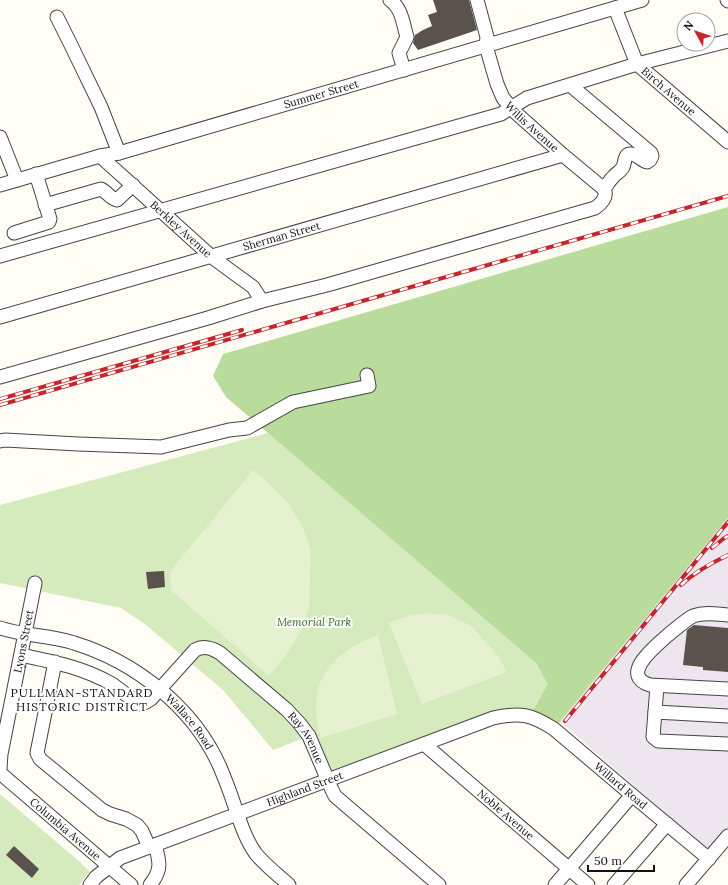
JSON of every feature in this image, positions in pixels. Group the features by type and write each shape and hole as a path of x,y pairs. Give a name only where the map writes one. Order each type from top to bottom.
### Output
{"street":[{"path":"390,0 400,12 407,37 399,53 404,70"},
{"name":"Willis Avenue","path":"476,0 487,37 486,46 503,98 511,108 563,156 604,189"},
{"name":"Summer Street","path":"0,185 100,156 119,153 642,0"},
{"name":"Birch Avenue","path":"614,8 637,64 728,142"},
{"path":"57,17 101,107 119,153"},
{"path":"0,256 501,114 527,98 637,64 728,41"},
{"path":"0,377 208,318 262,301 326,285 595,208 604,198 604,189 613,177 623,168 628,155 634,154 647,162 652,156 651,153 570,85"},
{"path":"0,137 17,180"},
{"name":"Berkley Avenue","path":"100,156 212,256 253,286 262,301"},
{"name":"Sherman Street","path":"0,317 563,156"},
{"path":"14,233 49,222 50,219 36,174"},
{"path":"45,205 101,189 114,200 117,200 132,186"},
{"path":"0,441 161,446 229,430 247,428 293,402 369,386 367,375"},
{"name":"Lyons Street","path":"0,770 1,754 35,583"},
{"path":"728,615 703,613 692,616 656,646 641,662 638,670 638,675 643,682 650,685 728,689"},
{"name":"Wallace Road","path":"0,628 56,638 97,651 119,662 160,689 195,726 208,745 222,771 243,831 248,841 256,853 289,885"},
{"name":"Ray Avenue","path":"21,655 55,662 81,670 121,690 139,704 146,703 151,699 194,650 204,647 215,650 287,710 300,724 309,736 335,796 439,885"},
{"path":"55,662 37,753 40,759 102,810 137,825 152,846 160,862 156,876 150,885"},
{"path":"656,686 653,737 658,741 728,744"},
{"path":"655,712 728,716"},
{"name":"Highland Street","path":"90,885 96,877 120,858 493,718 518,714 530,716"},
{"name":"Willard Road","path":"530,716 542,721 554,729 709,859"},
{"name":"Noble Avenue","path":"424,744 588,885"},
{"name":"Columbia Avenue","path":"0,773 131,885"},
{"path":"555,885 632,795"},
{"path":"614,885 667,824"},
{"path":"686,885 728,836"}],"shaded area":[{"path":"728,518 728,829 709,852 560,722"}],"green space":[{"path":"728,207 728,518 554,729 530,716 548,684 536,663 226,397 213,376 223,354"},
{"name":"Memorial Park","path":"268,433 536,663 549,684 530,716 518,714 328,780 309,736 273,750 223,690 146,625 121,608 0,583 0,505"},
{"path":"253,470 288,503 303,527 311,552 309,607 302,630 286,655 269,676 171,590 170,572"},
{"path":"428,613 447,615 470,625 496,653 507,672 422,704 389,623 408,616"},
{"path":"378,635 397,714 321,738 317,722 316,706 317,695 322,680 330,666 342,654"},
{"path":"0,794 90,872 79,885 0,885"}],"building":[{"path":"433,0 469,0 477,30 418,50 413,43 415,35 432,26 428,15 437,12"},
{"path":"164,571 165,587 148,589 146,572"},
{"path":"694,625 728,628 728,672 703,670 703,667 683,665 687,630"},
{"path":"14,846 39,869 32,878 6,855"}],"railway":[{"path":"0,405 728,196"},
{"path":"0,399 242,330"},
{"path":"565,721 728,522"},
{"path":"712,548 728,536"},
{"path":"681,585 703,568 728,555"}],"district":[{"name":"PULLMAN-STANDARD HISTORIC DISTRICT","path":"82,700"}]}
